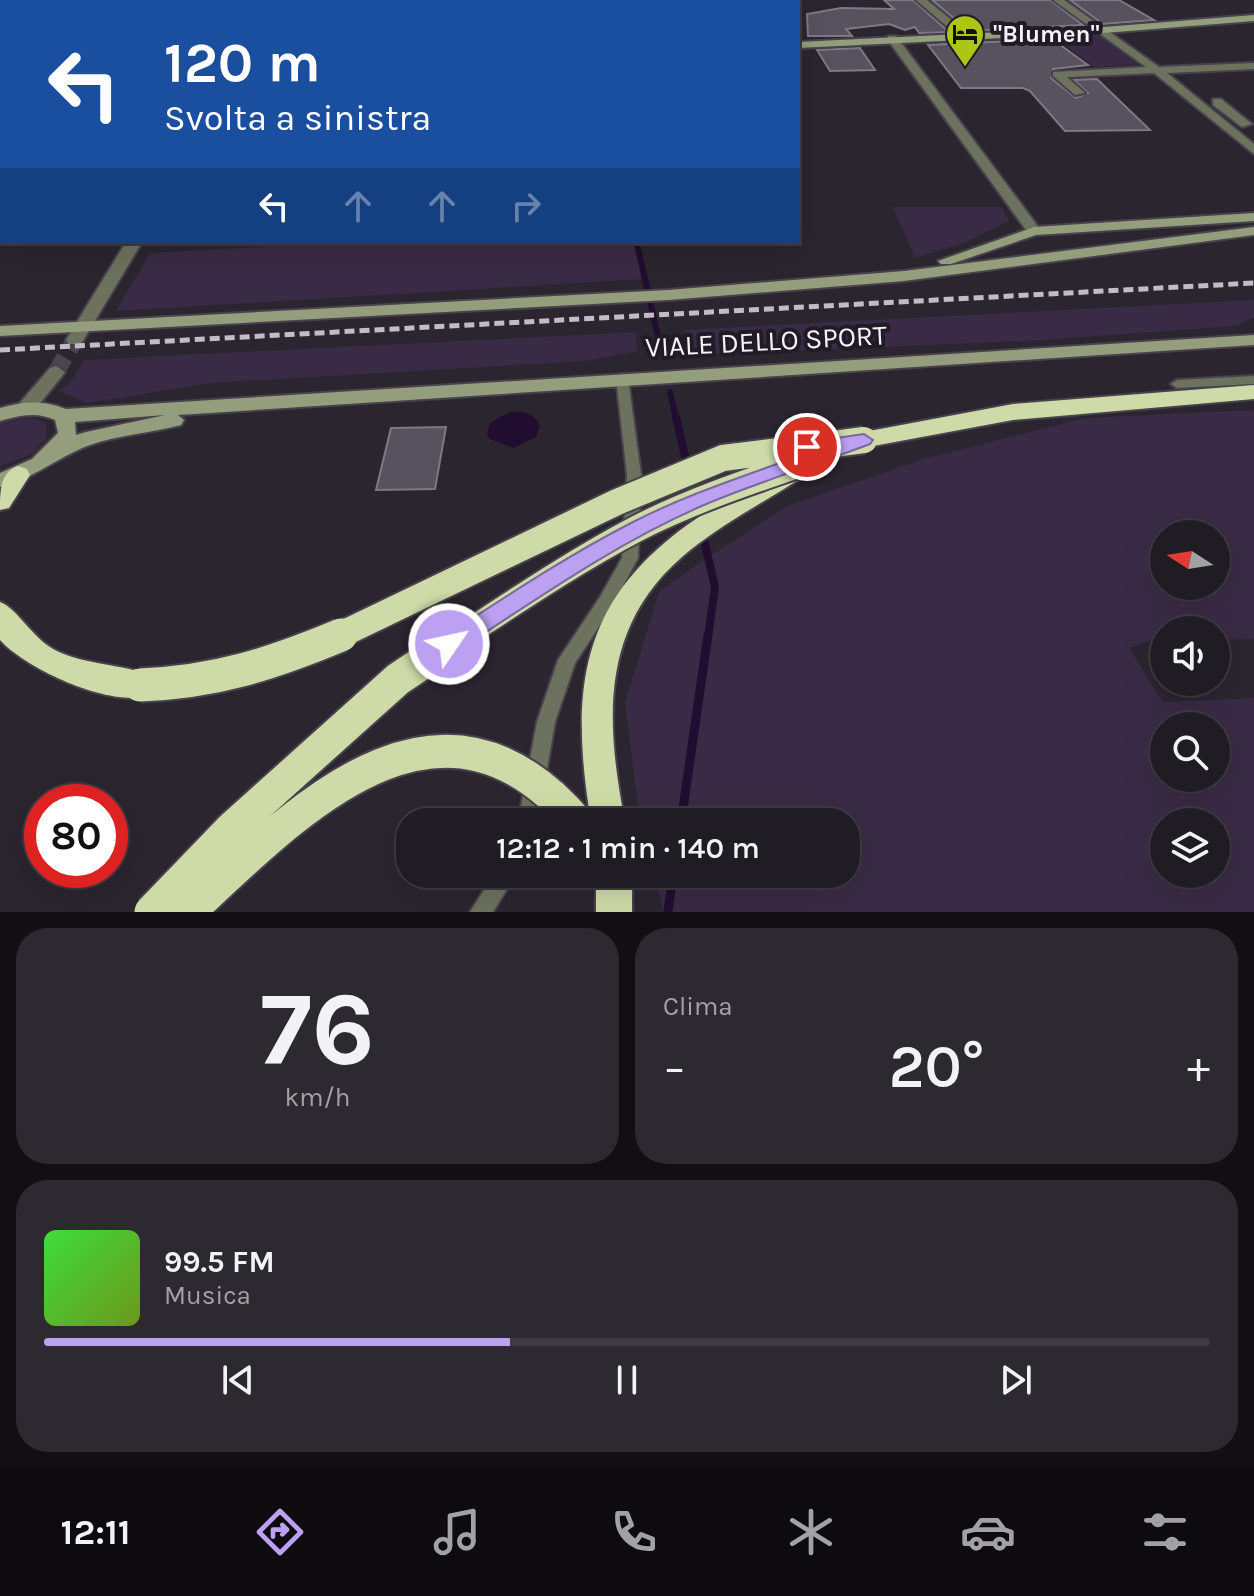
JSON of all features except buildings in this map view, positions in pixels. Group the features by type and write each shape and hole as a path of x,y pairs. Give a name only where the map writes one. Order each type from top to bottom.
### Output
{"highway":[{"path":"0,614 33,652 59,667 96,678 140,685 184,683 269,665 349,632 617,502 723,458 864,440 1013,412 1254,392"},
{"path":"151,912 232,828 398,679 561,572 638,528 698,500 864,440"},
{"path":"606,808 594,736 595,700 601,665 629,596 672,550 809,461"},
{"path":"0,501 9,477"},
{"path":"189,912 328,790 366,766 414,750 460,750 507,764 553,793 565,808"}],"street":[{"path":"921,0 967,38"},
{"path":"1058,0 1153,67 1254,150"},
{"path":"800,43 967,38 1254,18"},
{"path":"1119,29 1250,126"},
{"path":"892,38 1034,231"},
{"path":"1079,93 1057,74 1153,67 1254,66"},
{"path":"1224,125 1250,126"},
{"path":"904,276 1034,231 1154,220 1254,217"},
{"path":"1154,220 1137,225 1136,230 1150,238 1171,240"},
{"path":"0,331 79,333 668,295 904,276 1254,231"},
{"path":"79,333 133,244"},
{"name":"VIALE DELLO SPORT","path":"26,408 51,409 64,416 1254,340"},
{"path":"0,415 26,408 56,372"},
{"name":"VIALE DELLO SPORT","path":"9,477 86,439 283,403"},
{"path":"55,453 68,433 64,416"}],"lane":[{"path":"531,808 546,722 567,660 606,602 630,558 634,475 622,378"},
{"path":"1177,384 1254,380"},
{"path":"481,912 497,888"}],"shaded area":[{"path":"1099,32 1140,64 1095,67 1062,43 977,47 970,41"},
{"path":"893,207 1002,207 1009,221 966,242 915,258"},
{"path":"307,244 636,244 645,279 116,311 150,253"},
{"path":"1254,300 1254,317 1237,326 1027,341 689,355 683,330"},
{"path":"636,332 637,351 586,361 210,383 88,403 58,391 69,384 85,360"},
{"path":"1254,410 1254,639 1230,640 1230,616 1150,616 1150,641 1129,648 1150,681 1150,696 1159,696 1163,702 1254,698 1254,912 664,912 658,888 860,888 860,808 638,808 625,703 659,592 788,506 923,459 1086,418"},
{"path":"510,412 528,414 540,426 536,437 513,448 490,439 487,434 490,423"},
{"path":"31,417 46,423 47,437 32,454 0,466 0,423"}],"waterway":[{"path":"637,244 660,346"},
{"path":"670,392 676,419"},
{"path":"676,417 687,465"},
{"path":"702,532 715,587 708,637"},
{"path":"683,808 708,635"},
{"path":"668,912 671,888"}],"tunnel":[{"path":"56,372 75,340"}],"railway":[{"path":"0,350 1254,283"}],"place":[{"name":"\"Blumen\"","path":"965,68"}],"route":[{"path":"449,644 561,572 638,528 698,500 864,440 807,447"}]}
